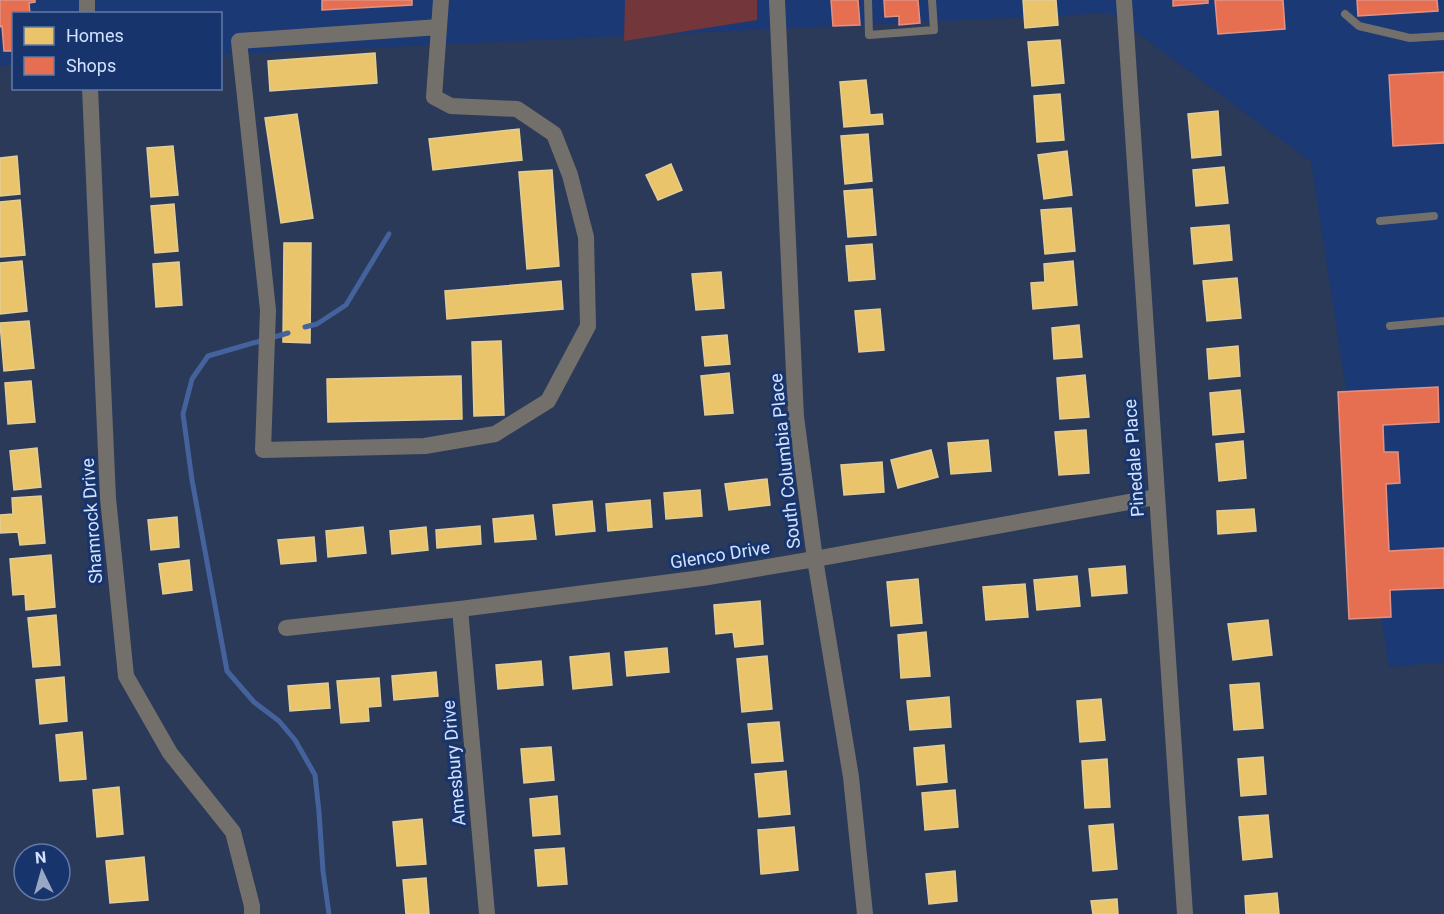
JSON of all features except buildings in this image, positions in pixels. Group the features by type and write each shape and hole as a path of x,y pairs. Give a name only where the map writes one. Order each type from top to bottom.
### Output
{"street":[{"path":"439,27 239,41 268,310 262,450 425,446 495,434 548,400 588,326 586,237 570,175 554,135 517,109 451,106 434,97 441,0"},
{"name":"South Columbia Place","path":"777,0 796,417 815,559 851,777 865,914"},
{"name":"Pinedale Place","path":"1124,0 1185,914"},
{"name":"Shamrock Drive","path":"90,90 108,498 126,676 170,753 233,832 252,906 252,914"},
{"name":"Glenco Drive","path":"286,628 460,609 702,578 1156,497"},
{"name":"Amesbury Drive","path":"460,609 487,914"}],"lane":[{"path":"868,0 869,35 934,30 932,0"},
{"path":"1345,14 1359,26 1410,38 1444,36"},
{"path":"1380,221 1434,216"},
{"path":"1390,326 1444,321"}],"shaded area":[{"path":"0,0 1444,0 1444,662 1389,667 1311,162 1111,13 222,55 222,12 12,12 12,65 0,66"},
{"path":"625,0 757,0 757,20 624,41"}],"waterway":[{"path":"305,327 317,324 346,305 389,234"},
{"path":"288,333 208,356 192,379 183,414 192,480 227,671 254,702 279,721 295,740 315,775 329,914"}]}
